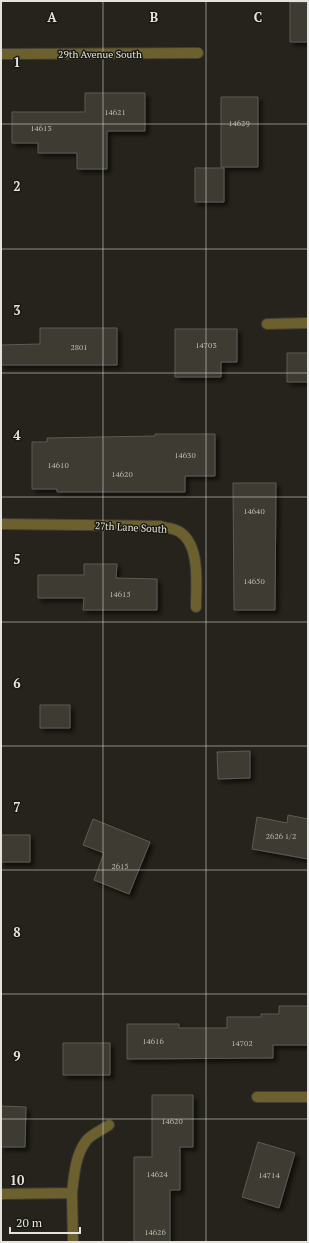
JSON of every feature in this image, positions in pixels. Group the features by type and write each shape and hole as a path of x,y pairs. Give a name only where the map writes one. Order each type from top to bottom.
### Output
{"street":[{"name":"29th Avenue South","path":"1,54 198,53"},
{"path":"267,324 308,324"},
{"name":"27th Lane South","path":"1,524 160,526 178,531 189,541 195,558 196,607"},
{"path":"257,1097 308,1097"},
{"path":"73,1242 72,1193 76,1166 80,1152 86,1140 109,1125"},
{"path":"1,1194 72,1193"}],"building":[{"path":"290,2 308,2 308,42 290,42"},
{"path":"85,93 145,93 145,131 107,131 107,169 77,169 77,153 38,153 38,143 12,143 12,112 85,112"},
{"path":"221,97 258,97 258,167 221,167"},
{"path":"195,168 224,168 224,202 195,202"},
{"path":"40,328 117,328 117,365 1,365 1,345 40,344"},
{"path":"175,329 237,329 237,362 221,362 221,377 175,377"},
{"path":"287,353 308,353 308,382 287,382"},
{"path":"155,434 215,434 215,476 185,476 185,492 57,492 57,489 32,489 32,442 47,442 47,438 155,436"},
{"path":"233,483 276,483 275,610 234,610"},
{"path":"84,564 117,564 116,578 157,579 157,610 83,610 84,598 38,598 38,575 84,575"},
{"path":"40,705 70,705 70,728 40,728"},
{"path":"250,751 250,778 218,779 217,752"},
{"path":"288,815 308,819 308,859 252,849 257,817 287,823"},
{"path":"93,819 150,842 129,894 94,880 104,853 83,845"},
{"path":"1,835 30,835 30,862 1,862"},
{"path":"279,1006 308,1006 308,1045 273,1045 273,1058 127,1059 127,1024 179,1024 179,1028 227,1028 227,1017 261,1017 261,1014 279,1014"},
{"path":"63,1043 110,1043 110,1075 63,1075"},
{"path":"152,1095 193,1095 193,1147 180,1147 180,1190 170,1190 170,1242 134,1242 134,1157 152,1157"},
{"path":"1,1106 26,1107 25,1147 1,1147"},
{"path":"258,1142 295,1153 279,1208 242,1197"}]}
